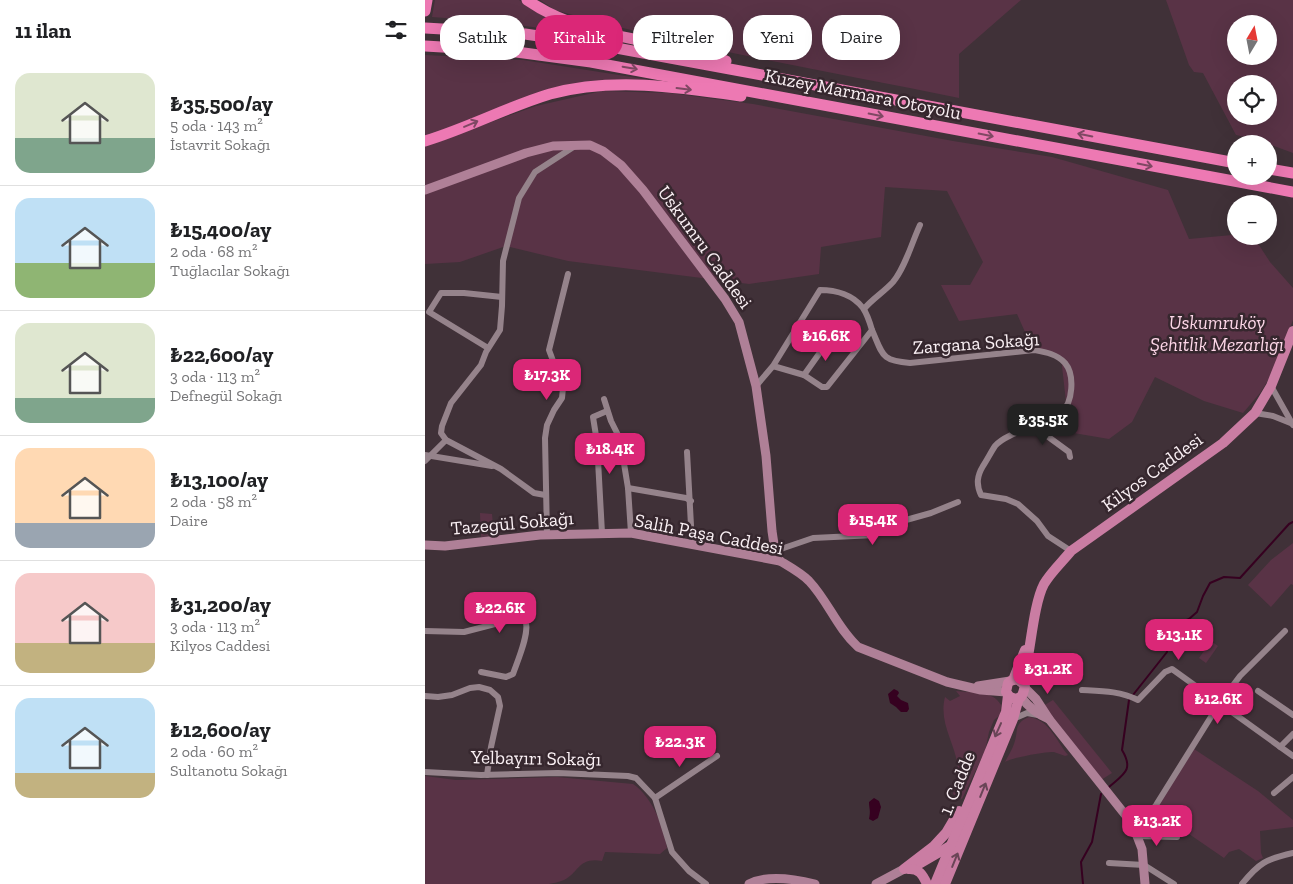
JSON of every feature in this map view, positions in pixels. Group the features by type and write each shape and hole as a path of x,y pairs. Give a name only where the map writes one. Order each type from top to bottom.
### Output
{"highway":[{"path":"425,11 427,0"},
{"path":"527,0 550,14 575,25 723,60 763,74"},
{"name":"Kuzey Marmara Otoyolu","path":"425,28 488,31 562,39 763,74 1227,161"},
{"name":"Kuzey Marmara Otoyolu","path":"425,46 509,51 664,74 1293,192"},
{"path":"425,141 538,98 567,90 600,85 650,86 739,96 796,106 842,108"},
{"path":"1277,170 1293,173"}],"main road":[{"name":"Uskumru Caddesi","path":"425,190 526,153 553,146 590,145 603,151 621,166 643,190 725,298 739,322 756,386 763,432 775,551 780,561"},
{"name":"Kilyos Caddesi","path":"1031,638 1044,585 1052,572 1071,551 1223,443 1255,413 1271,386 1293,331"},
{"name":"Salih Paşa Caddesi","path":"602,533 631,532 780,561 798,572 809,582 848,638 858,647 947,682 1007,693"},
{"name":"Tazegül Sokağı","path":"425,545 445,546 547,535 602,533"},
{"path":"1022,692 1012,698 1007,693 1006,686 1012,680 1031,638"},
{"name":"1. Cadde","path":"945,884 1013,719 1022,692 1031,638"},
{"path":"973,687 1019,680 1028,706 1039,715 1049,719"},
{"path":"990,691 1003,698 1006,707"},
{"path":"1022,692 1037,699 1049,719 1127,817 1142,850 1145,884"},
{"name":"1. Cadde","path":"935,884 1006,712 1007,693"},
{"path":"904,869 934,846 946,834 973,789"},
{"path":"876,884 904,869 925,861 965,835"},
{"path":"904,869 914,868 919,871 927,884"},
{"path":"749,884 767,879 789,879 815,884"}],"street":[{"path":"545,495 534,493 498,467 446,440 441,433 451,403 481,365 488,348 499,330 503,261 519,198 535,172 552,159 578,144"},
{"path":"756,386 773,366 820,290 831,290 851,297 864,309 892,284 898,275 920,224"},
{"path":"547,535 545,438 547,425 562,398 563,388 549,350 568,274"},
{"path":"488,348 429,312 441,293 464,293 502,297"},
{"name":"Zargana Sokağı","path":"864,309 883,356 894,362 910,363 1034,350 1051,353 1065,363 1070,372 1070,400 1062,412 996,445 980,471 977,486 981,495 1006,499 1018,504 1037,521 1048,536 1071,551"},
{"path":"773,366 804,375 822,387 827,387 872,330"},
{"path":"804,375 831,337"},
{"path":"1271,386 1293,425"},
{"path":"604,399 607,411 620,440 628,488 631,532"},
{"path":"602,533 597,442 593,417 607,411"},
{"path":"1255,413 1273,416 1293,425"},
{"path":"1037,425 1043,433 1069,452 1070,457"},
{"path":"425,461 428,455 446,440"},
{"path":"687,452 693,544"},
{"path":"428,455 498,467"},
{"path":"628,488 686,498 691,501"},
{"path":"775,551 813,538 875,535 881,527 922,516 958,502"},
{"path":"425,631 463,632 518,618 523,619 527,624 525,638 513,674 506,677 481,672"},
{"path":"1177,837 1137,836 1148,815 1239,676 1285,631"},
{"path":"1082,690 1116,692 1138,700 1165,672 1172,669 1293,756"},
{"path":"425,696 452,695 474,687 495,693 500,702 500,711 487,774"},
{"path":"1258,691 1293,715"},
{"path":"1013,719 1027,713 1039,715"},
{"path":"1280,747 1293,734"},
{"path":"655,798 717,756"},
{"name":"Yelbayırı Sokağı","path":"425,772 487,774 558,773 636,778 655,798 672,852 689,871 706,884"},
{"path":"1274,793 1293,776"},
{"path":"1127,817 1133,818 1148,815"},
{"path":"1242,884 1255,868 1264,862 1293,853"},
{"path":"1109,863 1144,865 1174,884"}],"green space":[{"path":"435,0 519,0 542,15 535,15 535,27 525,26 525,15 440,15 440,18 432,17"},
{"path":"540,0 1021,0 959,54 959,98 766,60 812,60 812,15 743,15 743,55 733,53 733,15 633,15 633,31 623,28 623,15 573,15 555,10"},
{"path":"1166,0 1293,0 1293,153 1277,147 1277,135 1236,135 1231,125 1277,125 1277,75 1227,75 1227,118 1203,73 1194,72 1189,65"},
{"path":"425,55 440,56 440,60 523,60 657,81 604,82 425,136"},
{"name":"Uskumruköy Şehitlik Mezarlığı","path":"602,91 669,93 753,104 953,141 1052,157 1168,190 1189,239 1227,235 1227,245 1259,245 1270,262 1293,288 1293,320 1272,374 1260,393 1243,413 1204,401 1155,377 1132,422 1109,439 1044,428 1066,402 1061,357 1033,350 1017,314 959,321 941,285 970,285 983,262 947,191 885,187 881,237 821,247 819,274 749,284 568,261 506,246 460,262 425,264 425,146 536,106"},
{"path":"480,513 492,514 494,536 481,537"},
{"path":"1293,543 1293,585 1291,584 1271,607 1248,585 1271,560"},
{"path":"1211,641 1218,646 1206,663 1199,658"},
{"path":"956,691 987,695 993,697 1001,705 1000,715 994,720 985,751 962,799 953,794 957,779 957,761 944,716 945,697 950,701 960,696"},
{"path":"1053,700 1112,773 1101,780 1043,706"},
{"path":"1029,717 1042,722 1052,732 1068,755 1065,756 1054,752 1044,753 1005,762 1014,744 1017,728 1021,722"},
{"path":"1194,749 1258,791 1293,820 1293,827 1260,831 1263,858 1256,861 1239,849 1229,852 1224,858 1157,812 1153,812"},
{"path":"425,776 456,780 557,777 633,784 646,796 656,813 667,848 660,854 605,852 602,861 594,860 583,863 569,877 549,884 425,884"}],"shaded area":[{"path":"894,689 898,691 897,696 901,700 908,703 909,709 907,712 901,712 890,703 888,694"},
{"path":"874,798 879,801 881,807 878,818 873,821 869,819 869,802"}],"waterway":[{"path":"1109,787 1123,775 1127,767 1126,757 1122,750 1129,700 1167,652 1168,631 1172,626 1189,619 1197,612 1210,583 1224,577 1240,578 1289,524 1293,522"},
{"path":"1083,884 1081,862 1092,842 1101,794"}]}
